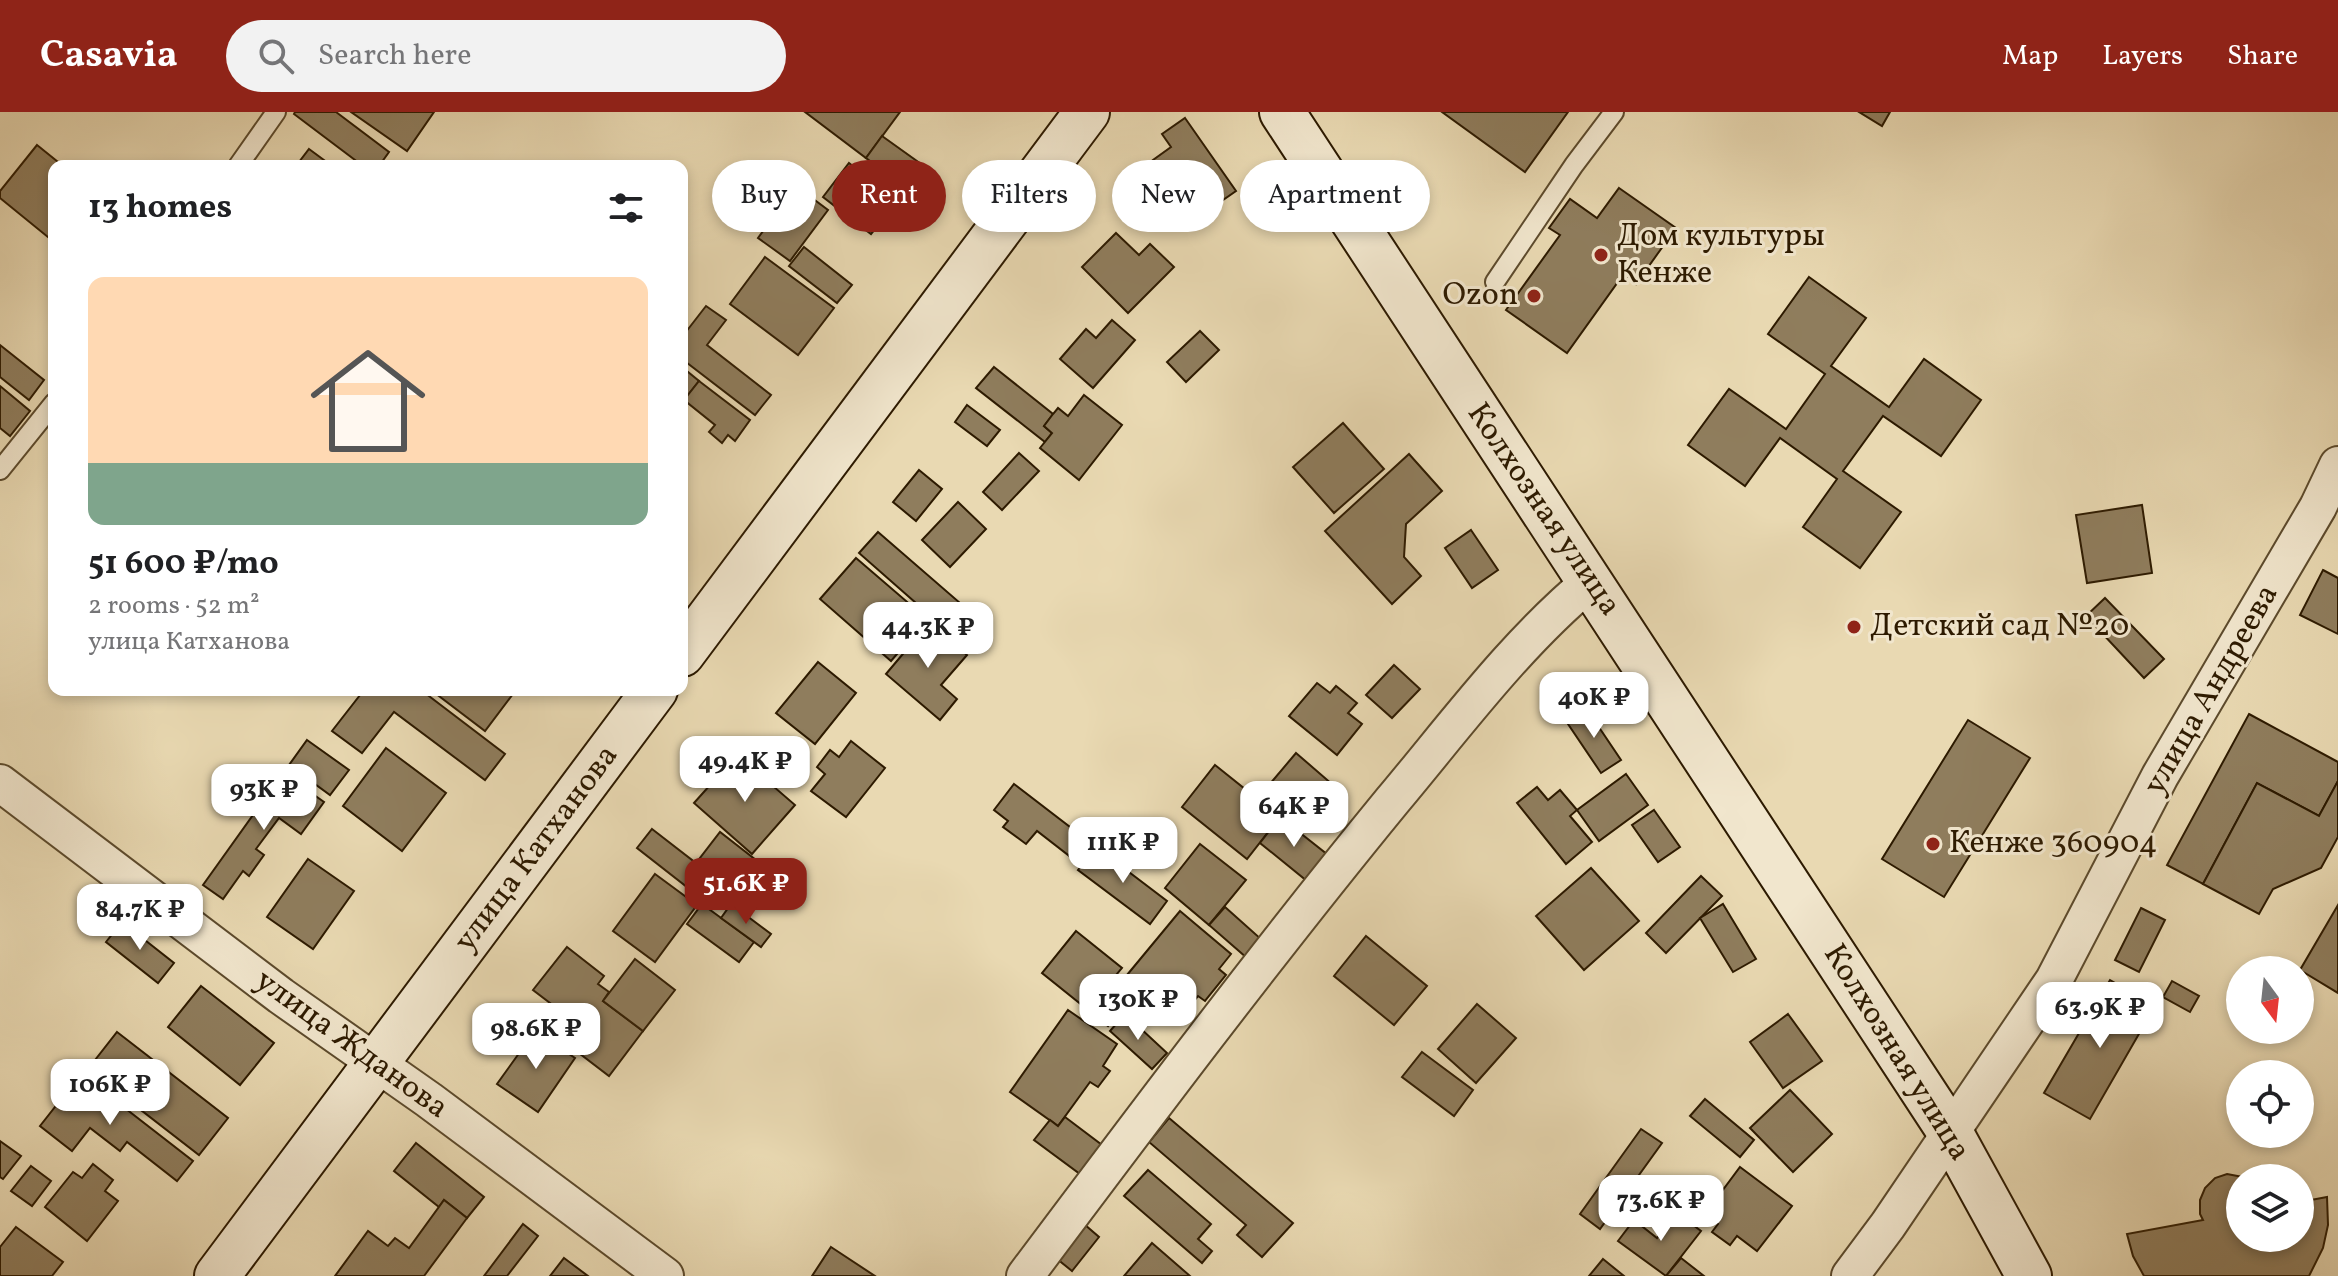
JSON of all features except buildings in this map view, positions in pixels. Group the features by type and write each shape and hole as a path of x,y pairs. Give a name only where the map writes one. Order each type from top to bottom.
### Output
{"street":[{"path":"688,646 1087,112"},
{"name":"Колхозная улица","path":"1282,112 1950,1132 2029,1276"},
{"name":"улица Андреева","path":"1850,1276 2054,980 2160,776 2318,507 2338,465"},
{"path":"1025,1276 1325,883 1516,655 1561,606 1591,581"},
{"name":"улица Катханова","path":"217,1276 651,696"},
{"name":"улица Жданова","path":"0,783 281,996 377,1063 665,1276"}],"lane":[{"path":"242,160 276,112"},
{"path":"1495,282 1614,112"},
{"path":"0,470 48,410"}],"place":[{"name":"Дом культуры Кенже","path":"1601,255"},
{"name":"Ozon","path":"1534,296"},
{"name":"Детский сад №20","path":"1854,627"},
{"name":"Кенже 360904","path":"1933,844"}]}
